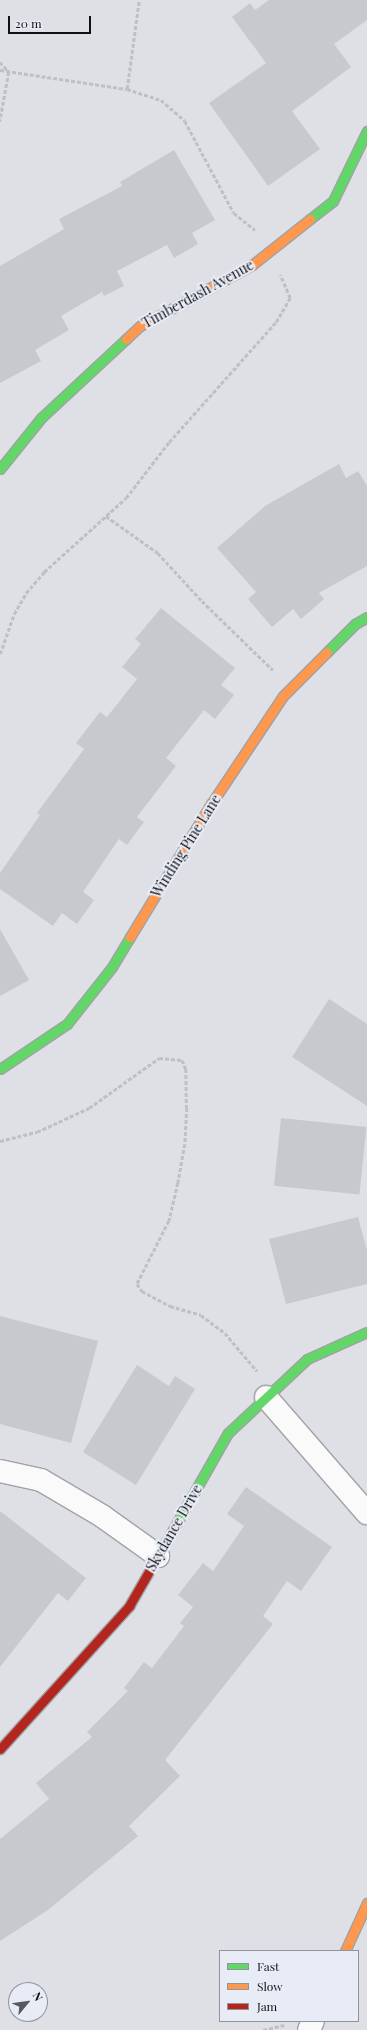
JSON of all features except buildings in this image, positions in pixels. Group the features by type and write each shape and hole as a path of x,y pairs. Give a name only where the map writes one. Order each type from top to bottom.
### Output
{"street":[{"name":"Timberdash Avenue","path":"0,468 41,418 140,326 252,265 333,201 367,131"},
{"name":"Winding Pine Lane","path":"0,1069 67,1024 112,967 211,804 283,696 355,624 367,617"},
{"name":"Skydance Drive","path":"0,1749 129,1606 228,1433 307,1359 367,1332"},
{"path":"266,1397 367,1513"},
{"path":"0,1471 41,1480 102,1516 158,1556"},
{"path":"345,1950 367,1904"}],"path":[{"path":"127,89 139,0"},
{"path":"0,62 9,72"},
{"path":"0,70 127,89 161,100 185,121 234,213 258,233 269,252 290,298 276,322 168,442 126,498 44,572 26,593 14,614 0,654"},
{"path":"0,121 9,72"},
{"path":"106,516 158,553 202,601 291,688"},
{"path":"0,1141 37,1132 89,1108 159,1058 182,1060 186,1070 187,1108 185,1144 178,1183 169,1221 137,1284 142,1291 170,1306 201,1315 225,1333 260,1375 266,1397"}],"traffic: fast":[{"path":"310,219 333,201 367,131"},
{"path":"0,469 41,418 126,339"},
{"path":"327,652 355,624 367,617"},
{"path":"0,1069 67,1024 112,967 130,937"},
{"path":"166,1542 228,1433 307,1359 367,1332"}],"traffic: slow":[{"path":"126,339 140,326 252,265 310,219"},
{"path":"130,937 211,804 283,696 327,652"},
{"path":"345,1950 367,1903"}],"traffic: jam":[{"path":"0,1749 129,1606 166,1542"}]}
